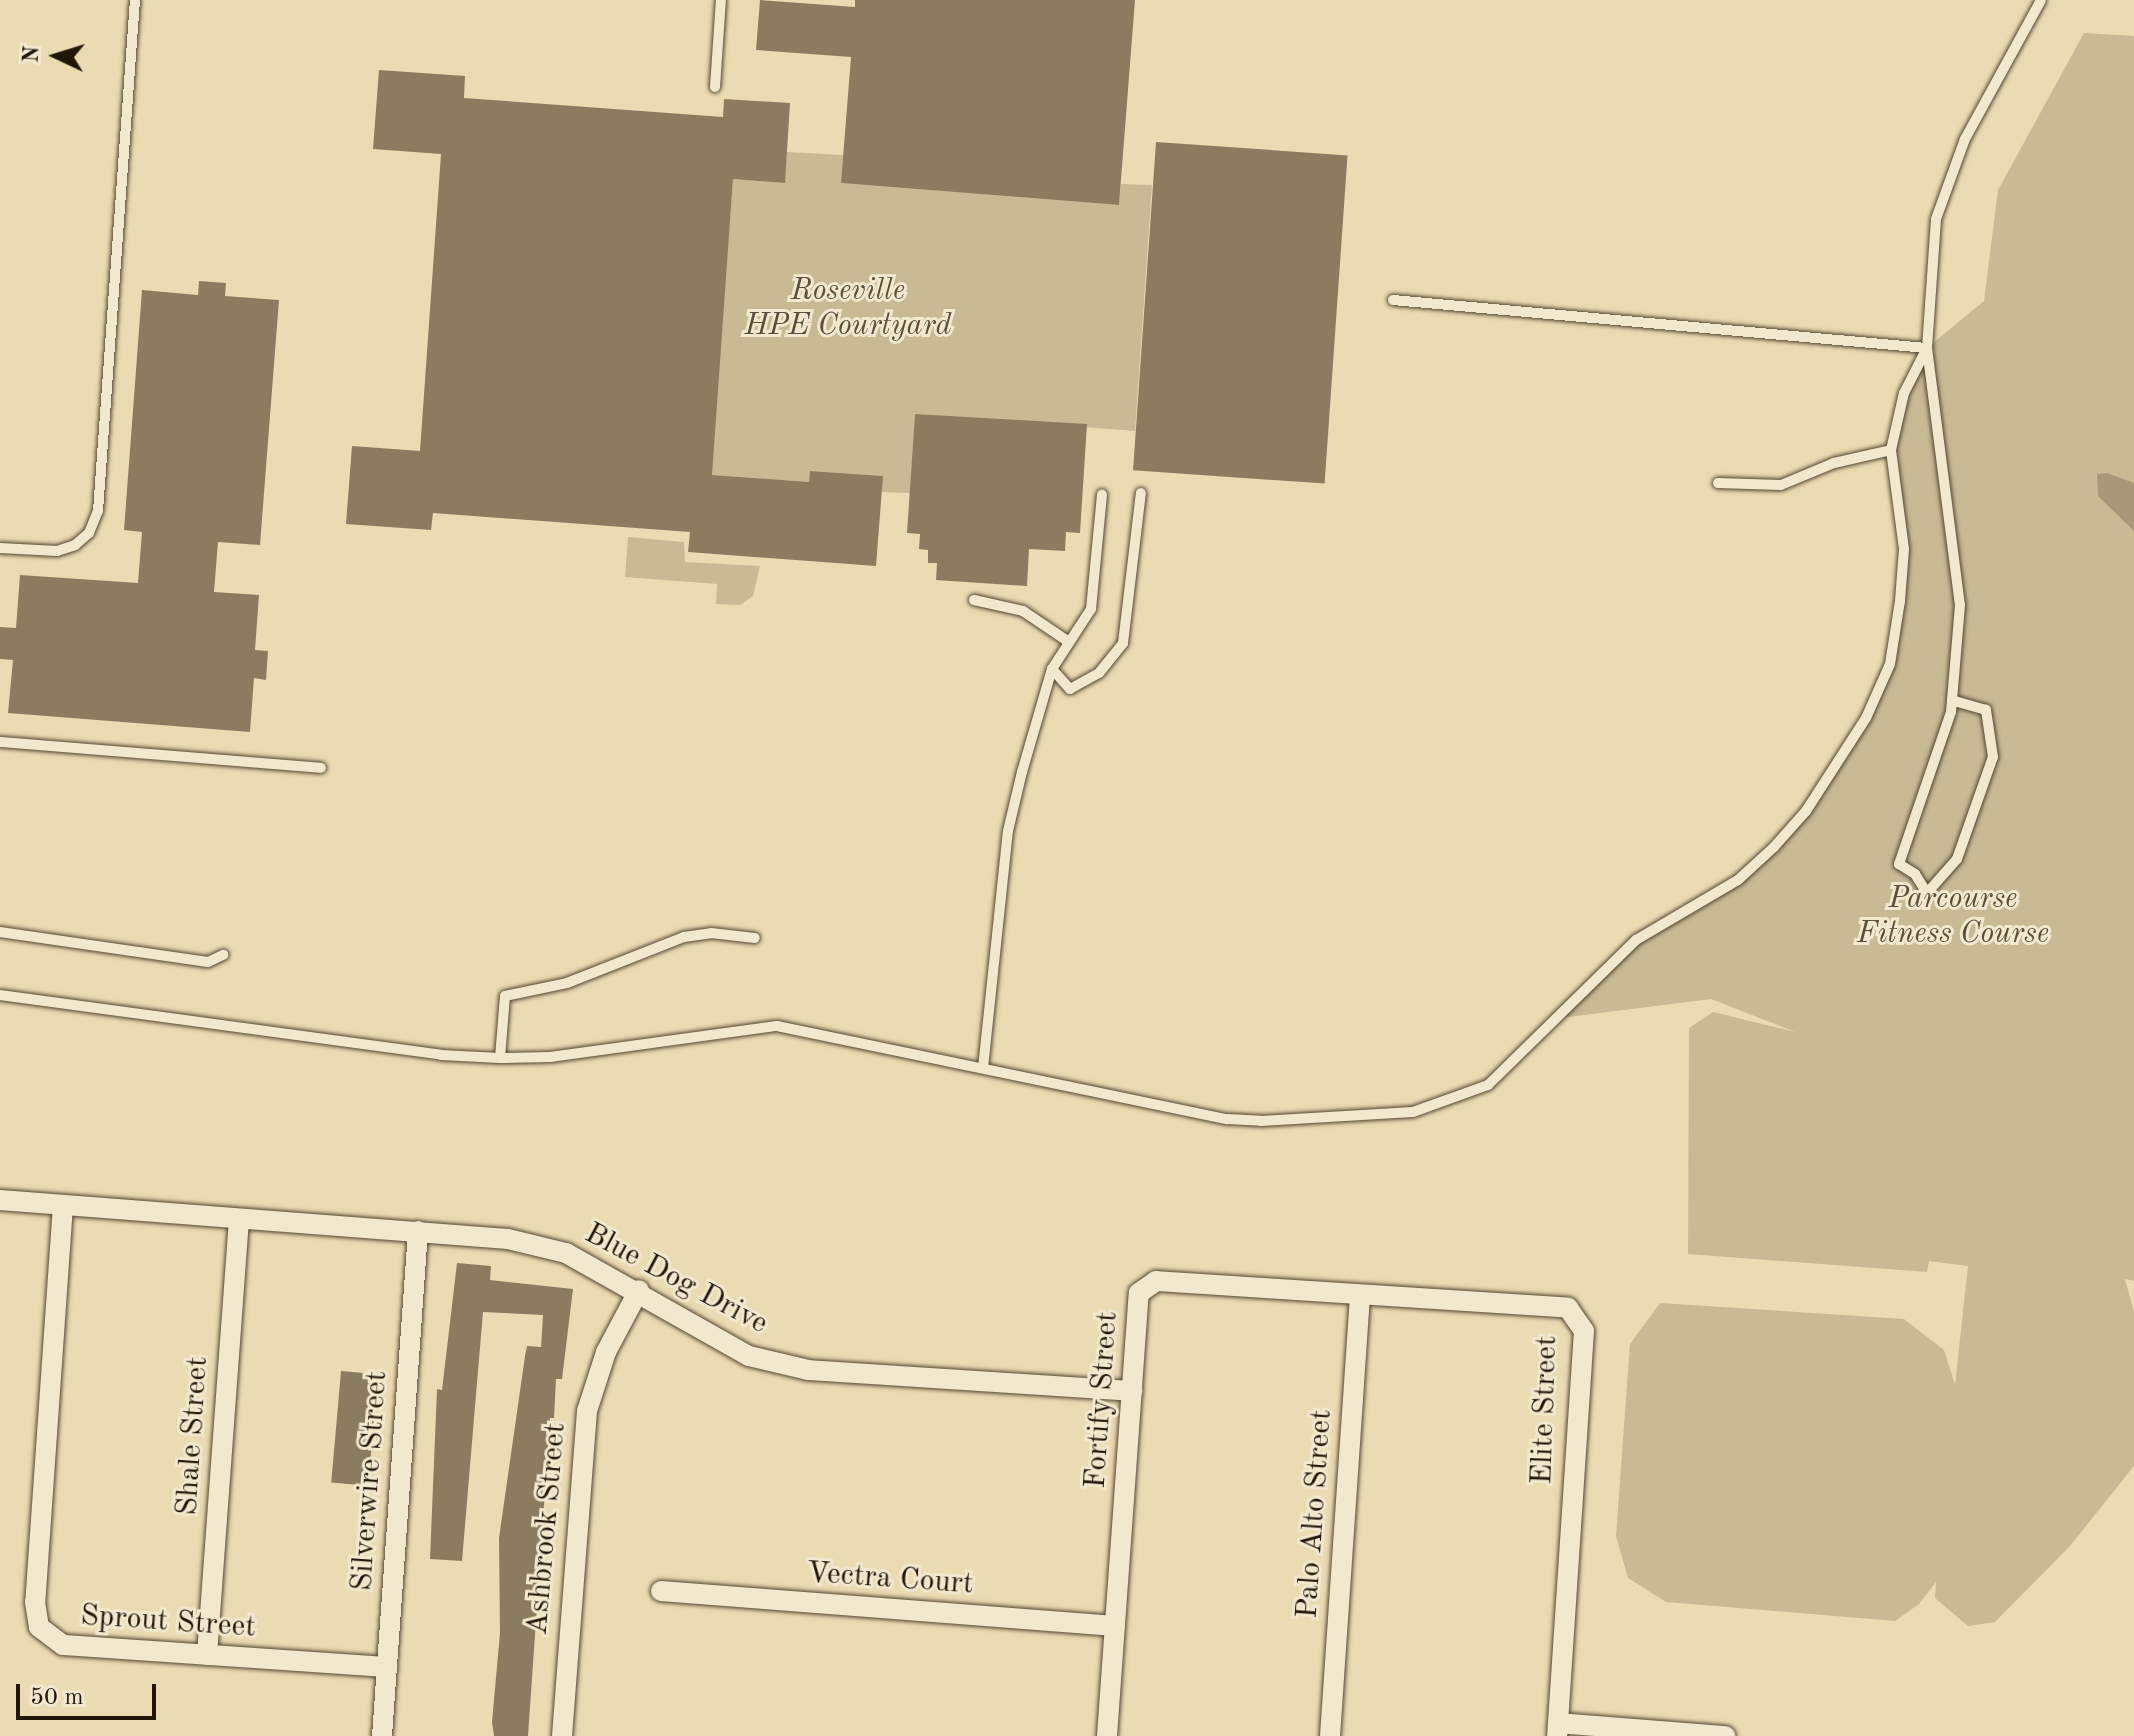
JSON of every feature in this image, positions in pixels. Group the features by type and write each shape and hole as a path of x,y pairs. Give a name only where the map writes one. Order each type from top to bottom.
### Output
{"street":[{"name":"Blue Dog Drive","path":"0,1200 508,1239 566,1253 639,1290 749,1356 808,1370 1132,1391"},
{"name":"Sprout Street","path":"63,1205 36,1619 47,1637 63,1645 387,1667"},
{"name":"Shale Street","path":"207,1655 239,1220"},
{"name":"Silverwire Street","path":"382,1736 418,1231"},
{"name":"Fortify Street","path":"1107,1736 1139,1293 1156,1281 1360,1296"},
{"name":"Ashbrook Street","path":"562,1736 587,1411 606,1352 639,1290"},
{"name":"Elite Street","path":"1360,1296 1568,1308 1584,1331 1558,1730"},
{"name":"Palo Alto Street","path":"1330,1736 1360,1296"},
{"name":"Vectra Court","path":"661,1591 1115,1626"},
{"path":"1558,1730 1725,1736"}],"lane":[{"path":"0,548 57,551 75,545 89,533 98,511 135,0"},
{"path":"715,87 721,0"},
{"path":"1952,700 1986,710 1993,757 1957,859 1927,893 1915,874 1899,864 1936,768 1952,700 1960,605 1927,348 1930,260 1947,184 1965,139 2041,0"},
{"path":"1393,300 1927,348"},
{"path":"0,995 441,1055 500,1058 550,1057 777,1026 1261,1121 1413,1112 1488,1085 1636,940 1738,880 1774,847 1839,761 1890,664 1904,549 1891,450 1904,393 1927,348"},
{"path":"1718,483 1781,485 1834,463 1891,450"},
{"path":"1052,669 1070,689 1099,673 1123,643 1141,493"},
{"path":"983,1068 1008,831 1052,669 1091,609 1102,495"},
{"path":"974,600 1023,611 1069,642"},
{"path":"0,742 321,768"},
{"path":"0,932 208,962 223,955"},
{"path":"500,1058 505,996 567,983 684,937 711,933 755,938"}],"green space":[{"name":"Parcourse Fitness Course","path":"2084,33 2134,36 2134,1281 2125,1279 2134,1312 2134,1466 2070,1546 1995,1622 1968,1626 1935,1598 1936,1582 1919,1604 1895,1621 1666,1602 1628,1578 1616,1536 1630,1344 1660,1303 1904,1319 1944,1350 1955,1385 1968,1266 1929,1261 1927,1272 1688,1254 1689,1028 1713,1012 1795,1032 1711,999 1560,1018 1636,940 1701,901 1774,847 1839,761 1890,664 1904,549 1891,450 1904,393 1927,348 1984,301 1998,190"},
{"name":"Roseville HPE Courtyard","path":"787,152 843,155 842,183 1119,205 1121,184 1152,185 1135,431 915,414 910,493 882,492 882,476 811,471 809,482 711,475 733,179 784,183"},
{"path":"628,537 684,542 685,562 760,566 753,596 740,605 716,604 717,584 625,577"}],"shaded area":[{"path":"2107,473 2134,483 2134,531 2098,496 2097,474"}],"building":[{"path":"760,0 855,7 855,0 1135,0 1119,205 841,183 851,57 756,50"},
{"path":"379,70 465,76 464,98 723,117 724,99 790,103 785,183 733,179 712,475 809,482 810,471 883,476 876,566 688,552 690,532 433,513 431,530 346,524 352,446 420,451 441,154 373,149"},
{"path":"1156,142 1348,155 1325,484 1133,470"},
{"path":"199,281 226,283 225,296 279,300 260,545 218,542 214,592 259,595 255,650 268,651 266,680 254,678 250,732 8,713 13,660 0,659 0,627 16,628 20,575 138,583 142,532 124,530 142,290 198,295"},
{"path":"915,414 1087,424 1080,533 1066,532 1065,551 1029,549 1027,586 936,580 937,563 928,563 928,550 919,549 920,534 907,533"},
{"path":"457,1263 491,1266 490,1280 573,1289 562,1379 556,1379 554,1418 550,1418 528,1736 494,1736 492,1722 500,1633 499,1538 525,1356 527,1346 541,1347 543,1315 483,1312 462,1561 430,1559 437,1389 442,1390"},
{"path":"341,1371 378,1374 368,1486 331,1483"}]}
